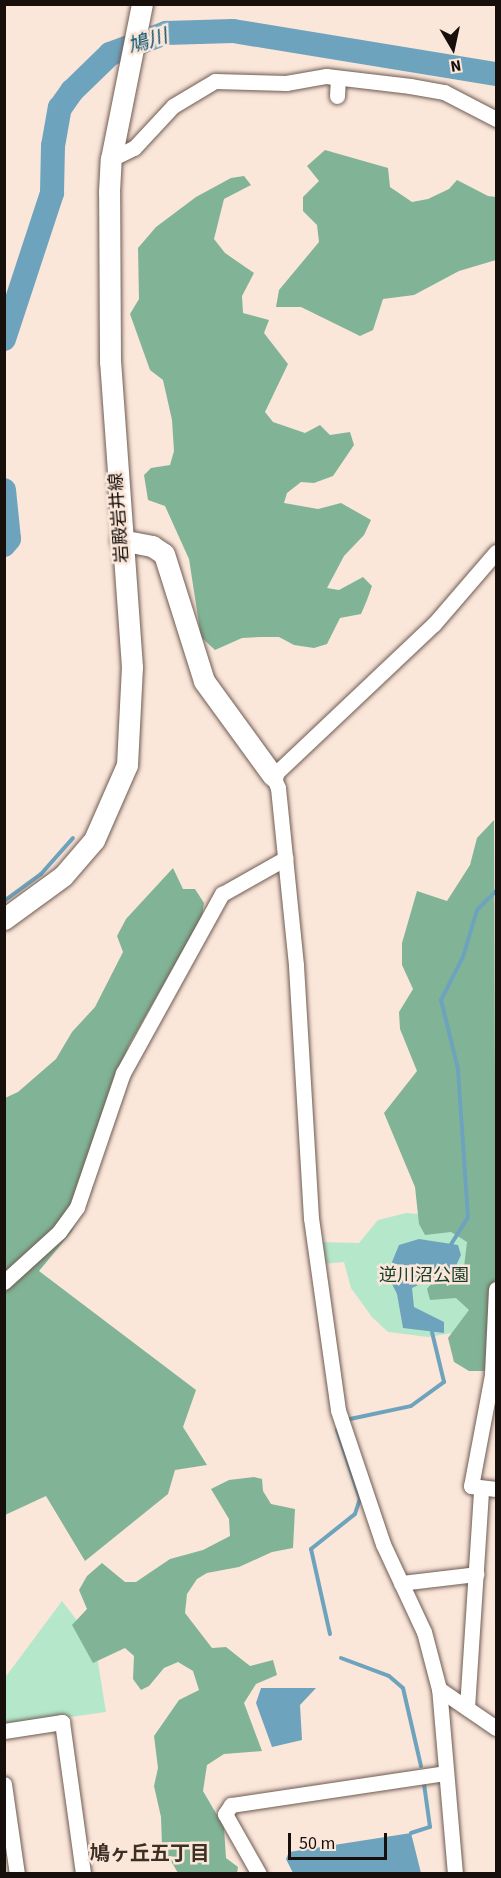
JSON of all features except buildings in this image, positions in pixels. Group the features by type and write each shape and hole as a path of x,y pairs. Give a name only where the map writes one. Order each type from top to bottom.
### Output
{"main road":[{"name":"岩殿岩井線","path":"4,920 63,876 94,840 127,765 132,667 121,540 110,362 111,159 140,12"},
{"path":"121,540 152,546 165,554 204,681 273,776"}],"street":[{"path":"338,78 338,96"},
{"path":"111,159 134,148 173,106 215,81 286,82 338,78 444,92 496,119"},
{"path":"455,1874 439,1689 424,1632 370,1510 338,1410 311,1218 296,965 278,788 273,776 434,624 496,552"},
{"path":"4,1282 59,1232 77,1207 123,1073 222,894 286,858"},
{"path":"467,1708 476,1574 489,1489 471,1486 491,1383 496,1289"},
{"path":"402,1583 476,1574"},
{"path":"439,1689 496,1728"},
{"path":"4,1731 62,1722 83,1874"},
{"path":"259,1874 225,1814 231,1805 446,1773"},
{"path":"4,1784 17,1874"}],"green space":[{"path":"325,150 388,168 390,187 412,202 428,199 449,189 457,180 488,196 496,197 496,260 459,271 414,295 383,299 373,330 360,336 301,307 276,307 279,290 319,242 317,225 303,211 303,197 319,181 307,166"},
{"path":"244,176 251,185 224,199 214,239 225,253 254,273 242,296 243,313 269,320 264,333 288,364 265,412 273,422 305,433 320,425 330,435 350,432 354,445 333,476 314,483 301,482 287,493 284,503 318,509 341,503 371,520 364,535 344,556 327,588 339,590 363,577 372,586 361,614 340,618 327,644 314,648 294,645 279,637 261,637 242,638 215,650 201,637 189,559 165,506 148,500 144,475 151,468 170,465 174,451 172,420 163,380 150,370 130,314 139,299 138,248 156,227 196,197 231,178"},
{"path":"494,820 496,1329 485,1371 469,1371 454,1362 448,1338 469,1310 456,1298 430,1300 427,1289 435,1279 464,1267 467,1242 451,1232 425,1235 419,1224 415,1187 384,1113 417,1071 400,1029 399,1012 413,989 402,965 402,943 417,891 447,901 470,865 477,838"},
{"path":"173,868 183,889 195,889 204,903 202,917 129,1045 109,1093 91,1149 93,1188 72,1231 39,1271 196,1390 183,1427 207,1465 175,1470 168,1494 85,1561 46,1496 5,1515 5,1098 18,1092 56,1059 72,1032 95,1007 123,952 117,936 126,919"},
{"name":"逆川沼公園","path":"406,1213 496,1220 490,1298 452,1333 428,1337 388,1332 372,1317 351,1288 344,1262 322,1264 319,1242 359,1243 378,1220"},
{"path":"254,1477 262,1479 263,1491 271,1504 295,1509 293,1548 272,1552 239,1567 207,1573 197,1579 187,1594 185,1613 212,1648 226,1647 250,1666 273,1660 277,1675 256,1684 244,1703 262,1751 224,1754 207,1765 203,1791 224,1827 226,1858 238,1867 237,1873 178,1873 162,1846 161,1817 154,1786 158,1768 154,1736 179,1700 199,1690 193,1671 178,1662 164,1668 149,1686 141,1690 133,1679 134,1656 125,1648 93,1663 72,1625 87,1609 79,1590 87,1576 102,1563 125,1582 136,1582 170,1559 203,1550 230,1536 229,1519 211,1489 229,1480"},
{"path":"62,1601 95,1644 106,1712 5,1726 4,1679"}],"water":[{"path":"419,1239 458,1245 461,1255 455,1268 412,1288 414,1307 444,1322 444,1333 403,1328 397,1294 387,1274 399,1245"},
{"path":"261,1688 316,1688 300,1705 302,1740 272,1747 256,1703"},
{"path":"411,1833 421,1873 293,1873 286,1859 289,1852"}],"waterway":[{"name":"鳩川","path":"4,339 52,193 53,146 60,108 72,91 110,54 166,33 233,31 496,74"},
{"name":"鳩川","path":"4,490 9,539 4,545"},
{"path":"4,901 41,874 73,838"},
{"path":"450,1246 468,1217 458,1069 441,1000 463,957 477,910 496,891"},
{"path":"350,1419 411,1406 444,1382 432,1332"},
{"path":"330,1634 311,1549 355,1514 360,1499 337,1430"},
{"path":"341,1658 389,1676 403,1688 421,1766"},
{"path":"411,1833 430,1827 424,1784"}],"district":[{"name":"鳩ヶ丘五丁目","path":"150,1854"}]}
